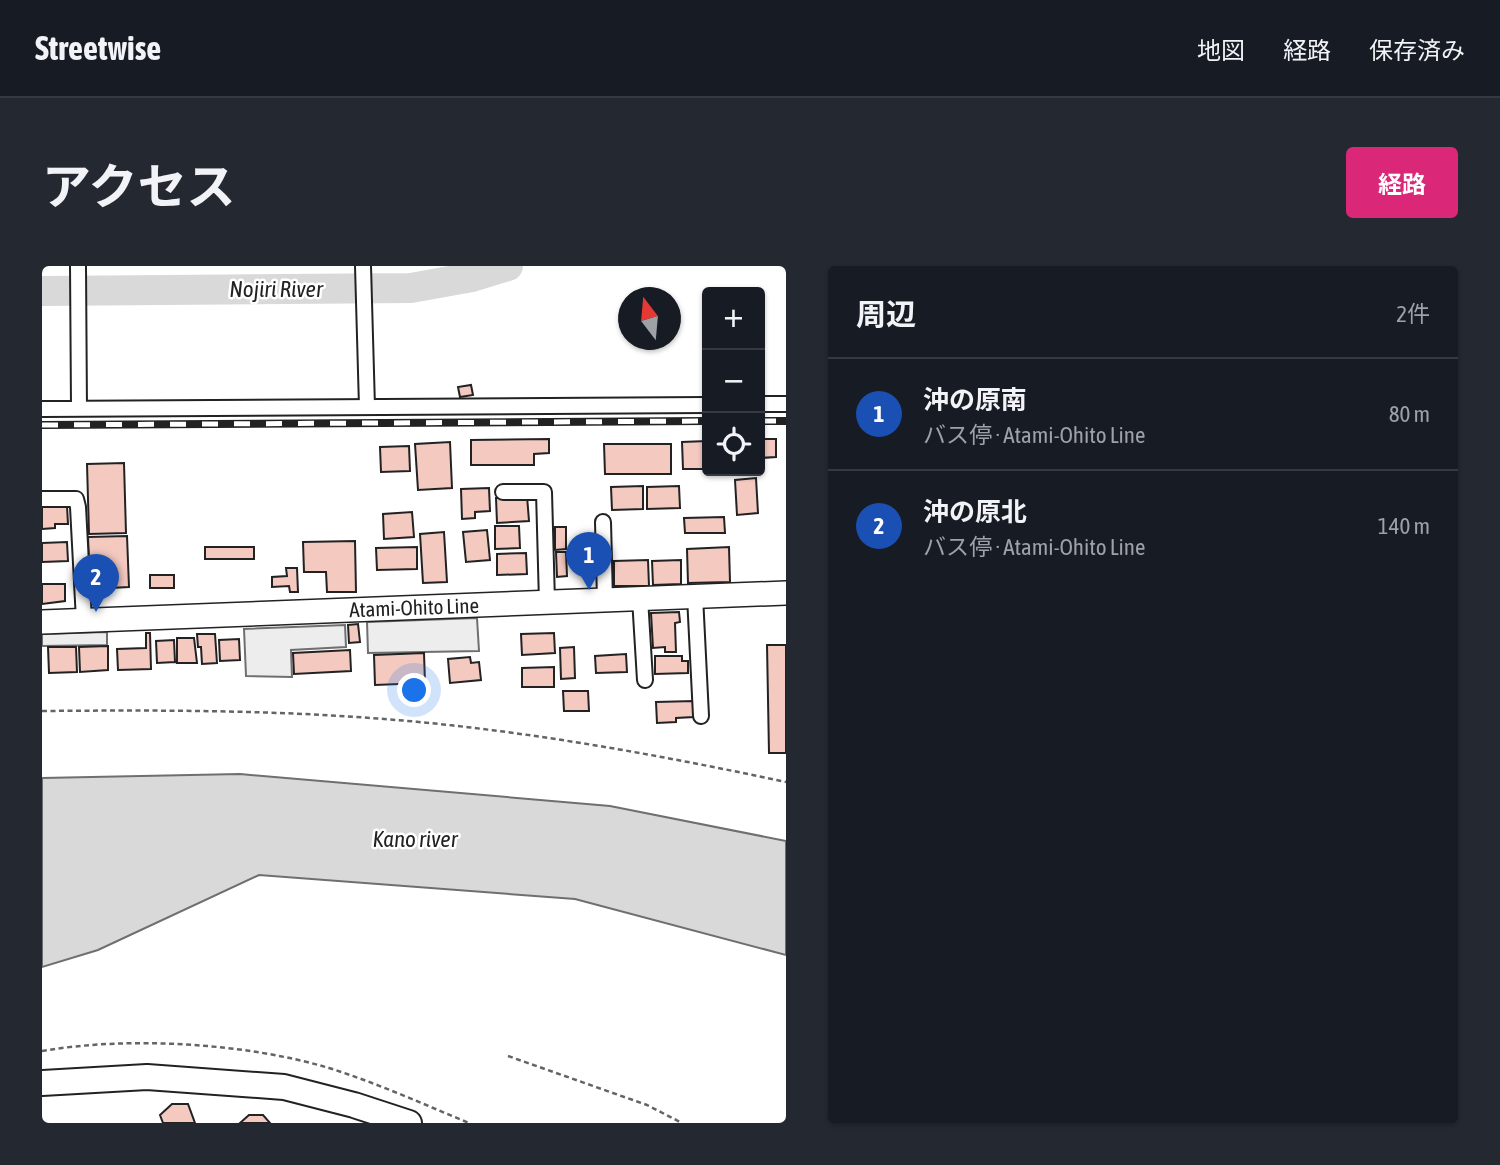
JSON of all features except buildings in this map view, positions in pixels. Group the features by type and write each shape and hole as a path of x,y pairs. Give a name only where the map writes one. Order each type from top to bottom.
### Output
{"highway":[{"path":"42,1083 147,1077 284,1087 409,1123"}],"main road":[{"name":"Atami-Ohito Line","path":"42,622 786,593"}],"street":[{"path":"78,266 79,408"},
{"path":"363,270 367,407"},
{"path":"765,404 786,404"},
{"path":"42,409 702,405"},
{"path":"503,492 544,492 547,602"},
{"path":"42,499 76,499 83,620"},
{"path":"603,522 605,600"},
{"path":"695,596 701,716"},
{"path":"640,598 645,680"}],"path":[{"path":"42,711 246,711 373,718 644,753 786,782"},
{"path":"508,1056 647,1105 682,1123"}],"shaded area":[{"path":"477,618 479,651 368,653 367,622"},
{"path":"345,625 346,647 291,650 292,677 246,676 244,629"},
{"path":"107,632 107,645 42,646 42,634"}],"water":[{"name":"Kano river","path":"240,774 610,806 786,841 786,955 575,899 259,875 98,950 42,967 42,778"}],"waterway":[{"name":"Nojiri River","path":"42,291 411,288 472,277 508,266"}],"railway":[{"path":"42,425 702,421"},
{"path":"765,421 786,421"}],"place":[{"name":"沖の原南","path":"589,590"},
{"name":"沖の原北","path":"96,612"}]}
